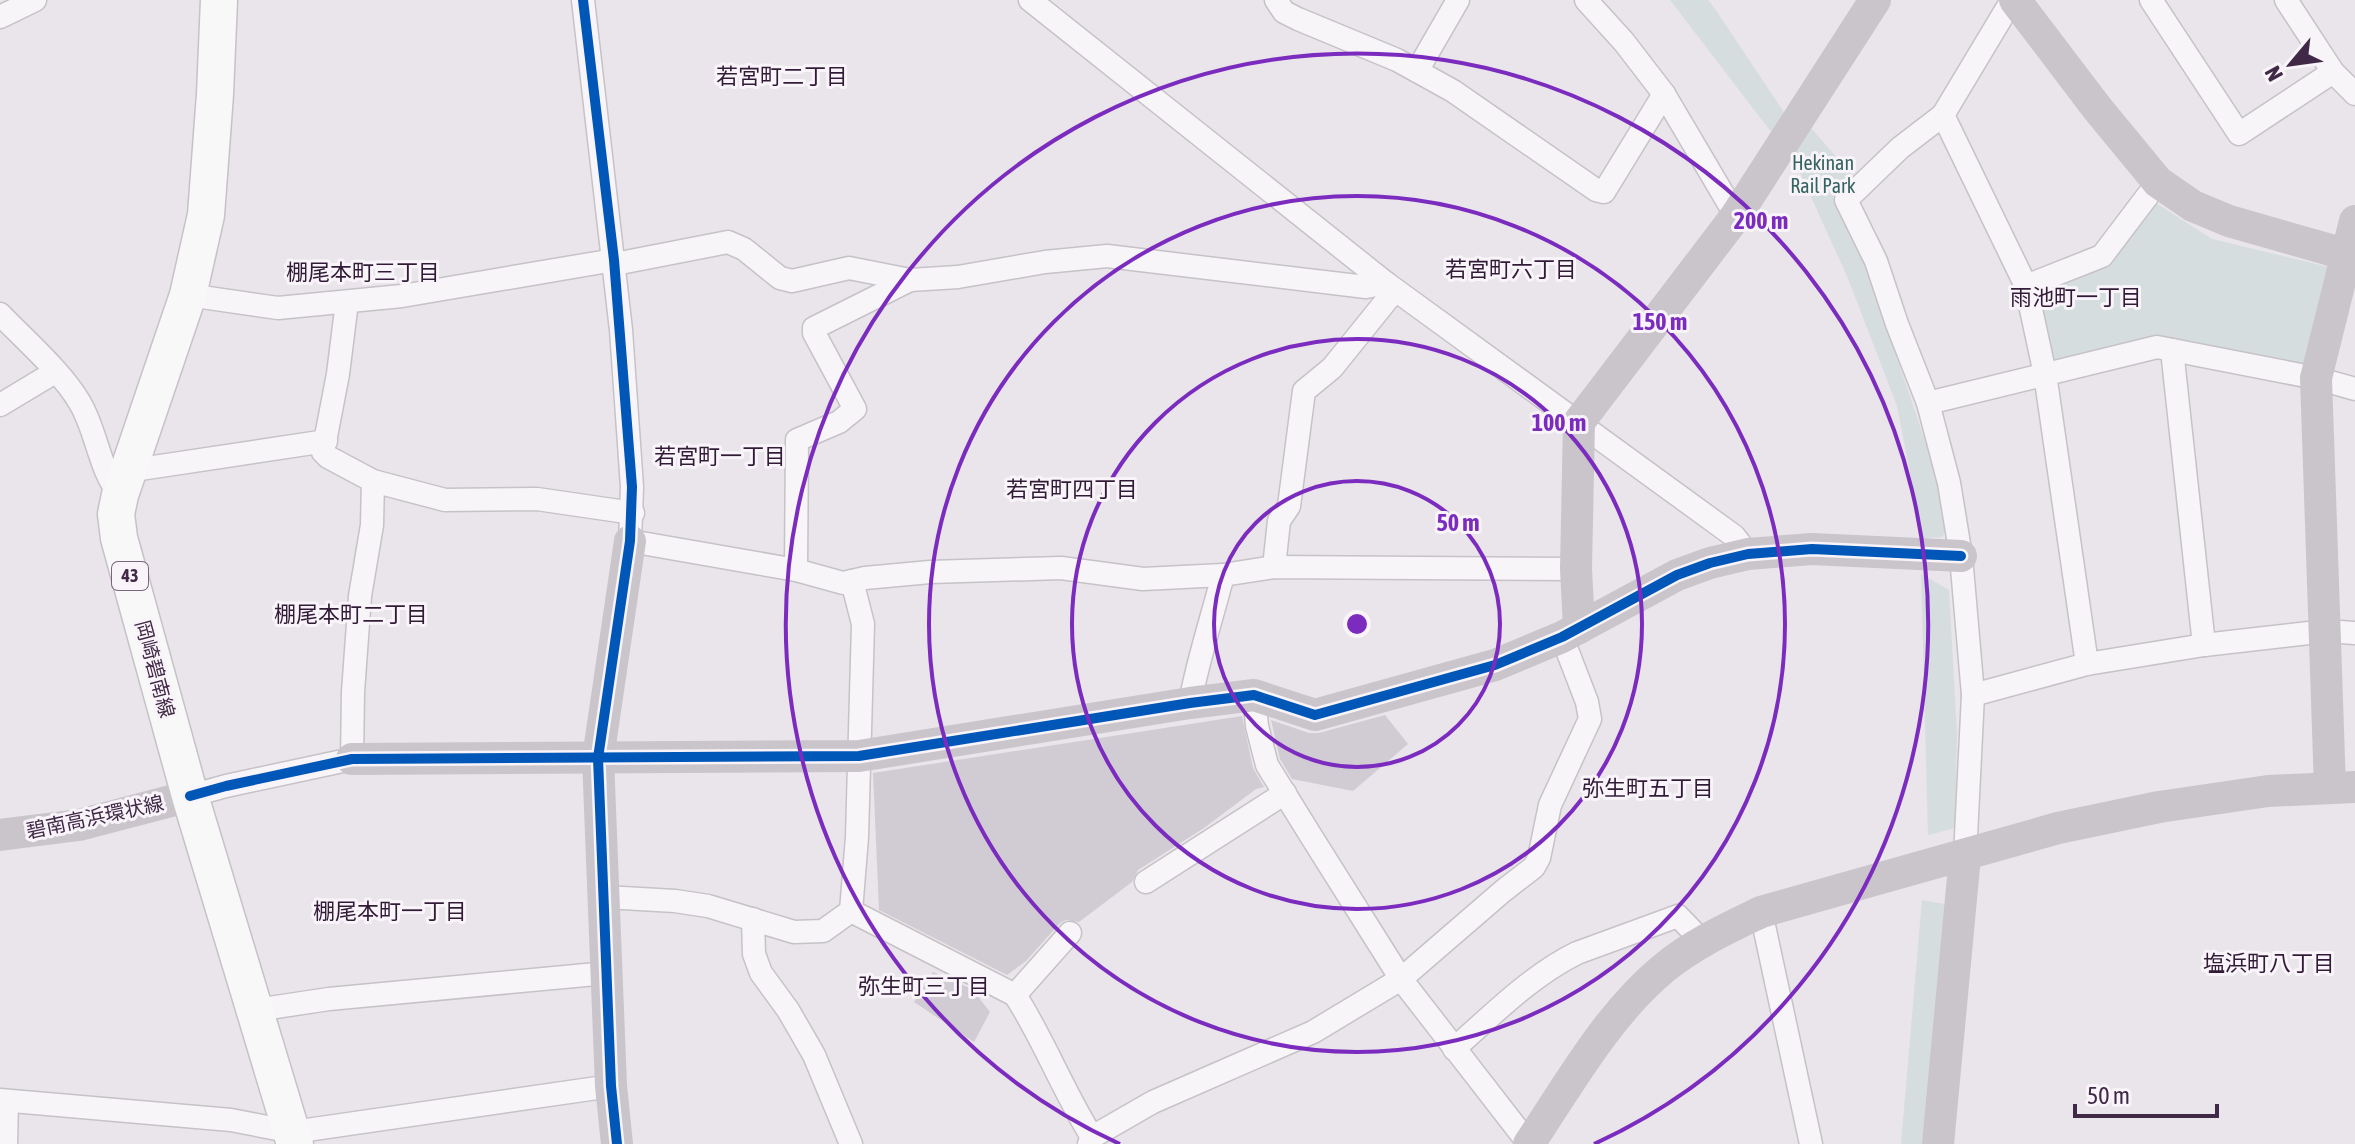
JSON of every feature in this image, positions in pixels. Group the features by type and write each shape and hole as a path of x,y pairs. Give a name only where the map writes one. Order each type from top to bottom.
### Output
{"main road":[{"name":"岡崎碧南線","path":"219,0 206,215 188,295 116,514 119,538 190,796 294,1138"}],"street":[{"path":"0,17 35,0"},
{"path":"583,0 614,262 631,527 598,758 611,1086 617,1144"},
{"path":"1030,0 1391,286 1734,536 1748,554"},
{"path":"1417,71 1458,0"},
{"path":"1586,0 1624,42 1664,94 1736,216"},
{"path":"851,911 1015,995 1028,1014 1090,1141 1153,1102 1313,1032 1401,979 1534,867 1539,858 1550,805 1590,719 1571,633 1576,569 1579,422 1736,216 1875,0"},
{"path":"1938,1144 1965,856 1973,695 1961,556 1949,483 1928,403 1876,261 1846,200 1900,148 1943,115 2014,0 2158,182 2193,206 2229,221 2351,256"},
{"path":"2151,0 2239,134 2333,72"},
{"path":"2286,0 2333,72 2355,94"},
{"path":"1284,4 1453,91 1596,190 1604,192 1664,94"},
{"path":"1943,115 2026,286 2045,374 2087,664"},
{"path":"2026,286 2102,256 2158,182"},
{"path":"1254,695 1257,726 1267,765 1401,979 1529,1144 1591,1050 1664,968 1703,942 1761,912 2058,828 2159,807 2268,791 2342,788 2341,632 2316,378 2351,256 2355,221"},
{"path":"188,295 278,308 347,302 402,296 728,242 744,249 780,278 792,281 849,268 910,280 958,277 1045,262 1107,256 1366,287 1391,286"},
{"path":"796,570 797,440 839,422 855,409 814,328 910,280"},
{"path":"1274,567 1279,521 1289,506 1304,391 1332,368 1391,286"},
{"path":"347,302 338,374 323,452 373,481 445,500 537,499 843,583 930,572 1061,568 1143,579 1223,575 1274,567 1576,569"},
{"path":"0,314 23,335 78,400 111,483 124,483 326,441"},
{"path":"0,339 23,335"},
{"path":"1928,403 2157,347 2316,378 2355,389"},
{"path":"2172,350 2204,645"},
{"path":"0,405 55,372"},
{"path":"352,759 360,596 372,525 373,481"},
{"path":"190,796 352,759 859,756 1254,695 1315,715 1360,700 1495,665 1571,633 1677,575 1710,563 1748,554 1812,549 1961,556"},
{"path":"1190,703 1197,661 1209,633 1223,575"},
{"path":"851,911 863,624 852,581"},
{"path":"1973,695 2087,664 2204,645 2341,632"},
{"path":"1146,882 1285,793"},
{"name":"碧南高浜環状線","path":"0,835 79,825 190,796"},
{"path":"605,897 708,906 794,932 817,932 851,911"},
{"path":"1761,912 1811,1144"},
{"path":"1454,1049 1506,1003 1564,959 1577,953 1678,916 1703,942"},
{"path":"753,919 754,954 761,973 788,1010 814,1055 851,1144"},
{"path":"1015,995 1070,933"},
{"path":"256,1010 329,999 607,973"},
{"path":"6,1144 3,1100 231,1120 294,1138 611,1086"}],"green space":[{"name":"Hekinan Rail Park","path":"1670,0 1708,0 1715,9 1787,117 1775,137"},
{"name":"Hekinan Rail Park","path":"1810,127 1852,175 1833,198 1863,258 1937,476 1946,530 1942,537 1923,538 1897,406 1847,276 1791,153"},
{"path":"2151,200 2212,239 2329,267 2301,378 2158,340 2049,369 2033,291 2103,264"},
{"path":"1921,574 1949,590 1957,734 1955,828 1928,835"},
{"path":"1922,900 1950,905 1924,1144 1901,1144"}],"building":[{"path":"1385,715 1408,744 1353,791 1292,779 1280,759 1271,720 1309,733 1319,733"},
{"path":"1242,716 1253,768 1264,787 1256,789 1204,828 1138,870 1132,882 1079,922 1066,920 1060,923 1026,961 1007,975 879,910 873,773"},
{"path":"933,972 972,989 990,1012 974,1042 914,1002"}],"cycle path":[{"path":"583,0 614,260 632,487 630,541 598,758 611,1086 617,1144"},
{"path":"190,796 352,759 859,756 1254,695 1315,715 1495,665 1562,637 1677,575 1710,563 1748,554 1812,549 1961,556"}],"district":[{"name":"若宮町二丁目","path":"782,76"},
{"name":"若宮町六丁目","path":"1511,269"},
{"name":"棚尾本町三丁目","path":"363,272"},
{"name":"雨池町一丁目","path":"2076,297"},
{"name":"若宮町一丁目","path":"720,456"},
{"name":"若宮町四丁目","path":"1072,489"},
{"name":"棚尾本町二丁目","path":"351,614"},
{"name":"弥生町五丁目","path":"1648,788"},
{"name":"棚尾本町一丁目","path":"390,911"},
{"name":"塩浜町八丁目","path":"2269,963"},
{"name":"弥生町三丁目","path":"924,986"}]}
